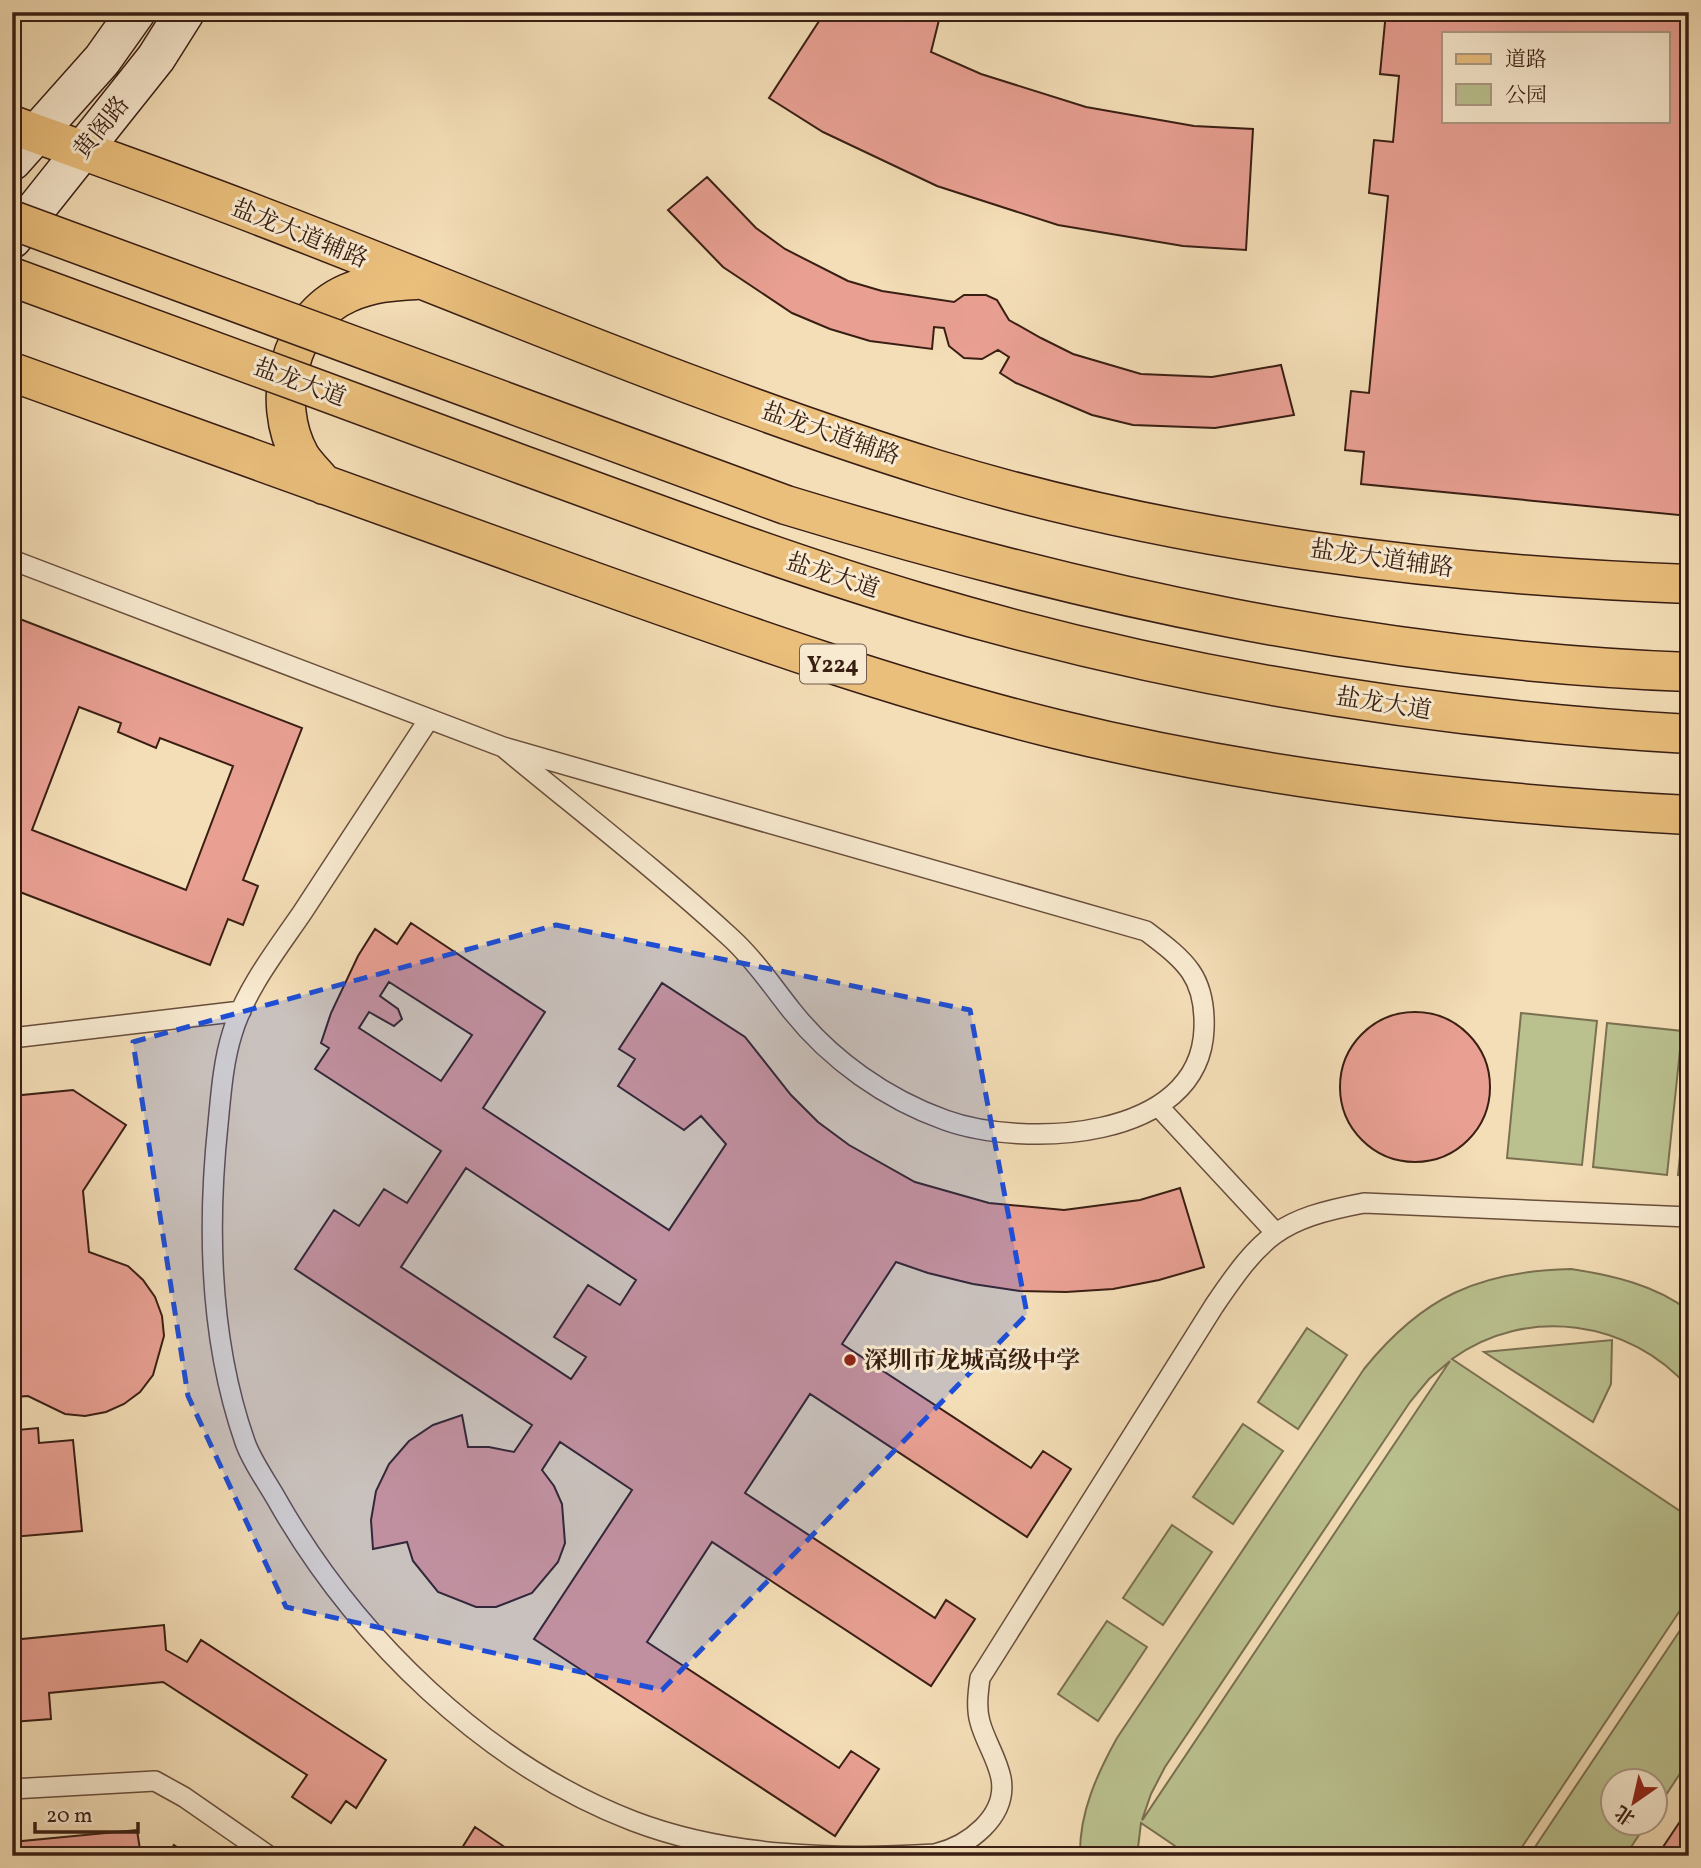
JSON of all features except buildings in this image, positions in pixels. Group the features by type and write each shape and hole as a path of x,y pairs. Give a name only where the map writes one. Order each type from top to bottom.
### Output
{"main road":[{"name":"黄阁路","path":"20,140 102,60 136,12"},
{"name":"黄阁路","path":"12,239 156,58 185,12"},
{"name":"盐龙大道辅路","path":"20,140 82,151 262,217 419,280 802,425 938,470 1087,509 1244,539 1436,566 1689,584"},
{"path":"12,220 786,505 916,544 1060,582 1234,620 1450,653 1584,668 1689,672"},
{"name":"盐龙大道","path":"12,277 769,555 935,607 1072,644 1238,680 1381,704 1560,726 1689,734"},
{"path":"324,485 300,456 287,422 285,384 295,348 316,316 345,293 381,281 419,280"},
{"name":"Y224","path":"12,372 757,639 914,691 1059,729 1224,764 1410,793 1564,808 1689,815"},
{"path":"12,388 59,388"}],"lane":[{"path":"12,560 503,747 1146,931 1189,967 1205,999 1203,1036 1198,1056 1175,1094 1159,1107 1118,1123 1074,1133 1031,1135 988,1131 946,1121 905,1103 865,1079 827,1049 733,939 503,747"},
{"path":"429,719 259,977 232,1033 221,1092 212,1224 215,1298 226,1373 252,1457 295,1532 352,1609 416,1677 486,1738 584,1798 635,1821 697,1839 776,1852 904,1856 951,1850 981,1830 992,1816 1002,1782 980,1722 977,1699 980,1678 1214,1306 1242,1264 1275,1232 1315,1212 1364,1203 1689,1217"},
{"path":"12,1038 242,1011"},
{"path":"1159,1107 1275,1232"},
{"path":"12,1789 155,1781 184,1797 269,1856"}],"highlighted area":[{"path":"556,925 970,1010 1027,1314 662,1690 286,1607 188,1396 133,1042"}],"green space":[{"path":"1521,1013 1597,1021 1582,1165 1507,1158"},
{"path":"1607,1023 1682,1031 1667,1175 1593,1167"},
{"path":"1689,1070 1689,1176 1678,1175"},
{"path":"1571,1269 1602,1274 1648,1288 1689,1311 1689,1388 1665,1365 1637,1347 1608,1335 1576,1328 1544,1327 1512,1331 1481,1342 1452,1359 1689,1517 1689,1597 1516,1856 1190,1856 1141,1823 1137,1856 1080,1856 1086,1809 1117,1738 1364,1369 1408,1323 1431,1306 1480,1283 1508,1275","holes":["1450,1361 1142,1820 1165,1767 1410,1402 1429,1379"]},
{"path":"1307,1328 1347,1355 1298,1429 1258,1402"},
{"path":"1612,1340 1611,1384 1593,1422 1484,1352"},
{"path":"1243,1424 1283,1451 1233,1524 1193,1497"},
{"path":"1172,1525 1212,1552 1163,1625 1123,1598"},
{"path":"1689,1617 1689,1760 1670,1789 1670,1766 1600,1766 1600,1836 1638,1836 1625,1856 1529,1856"},
{"path":"1107,1621 1147,1647 1098,1721 1058,1694"}],"place":[{"name":"深圳市龙城高级中学","path":"850,1360"}]}
